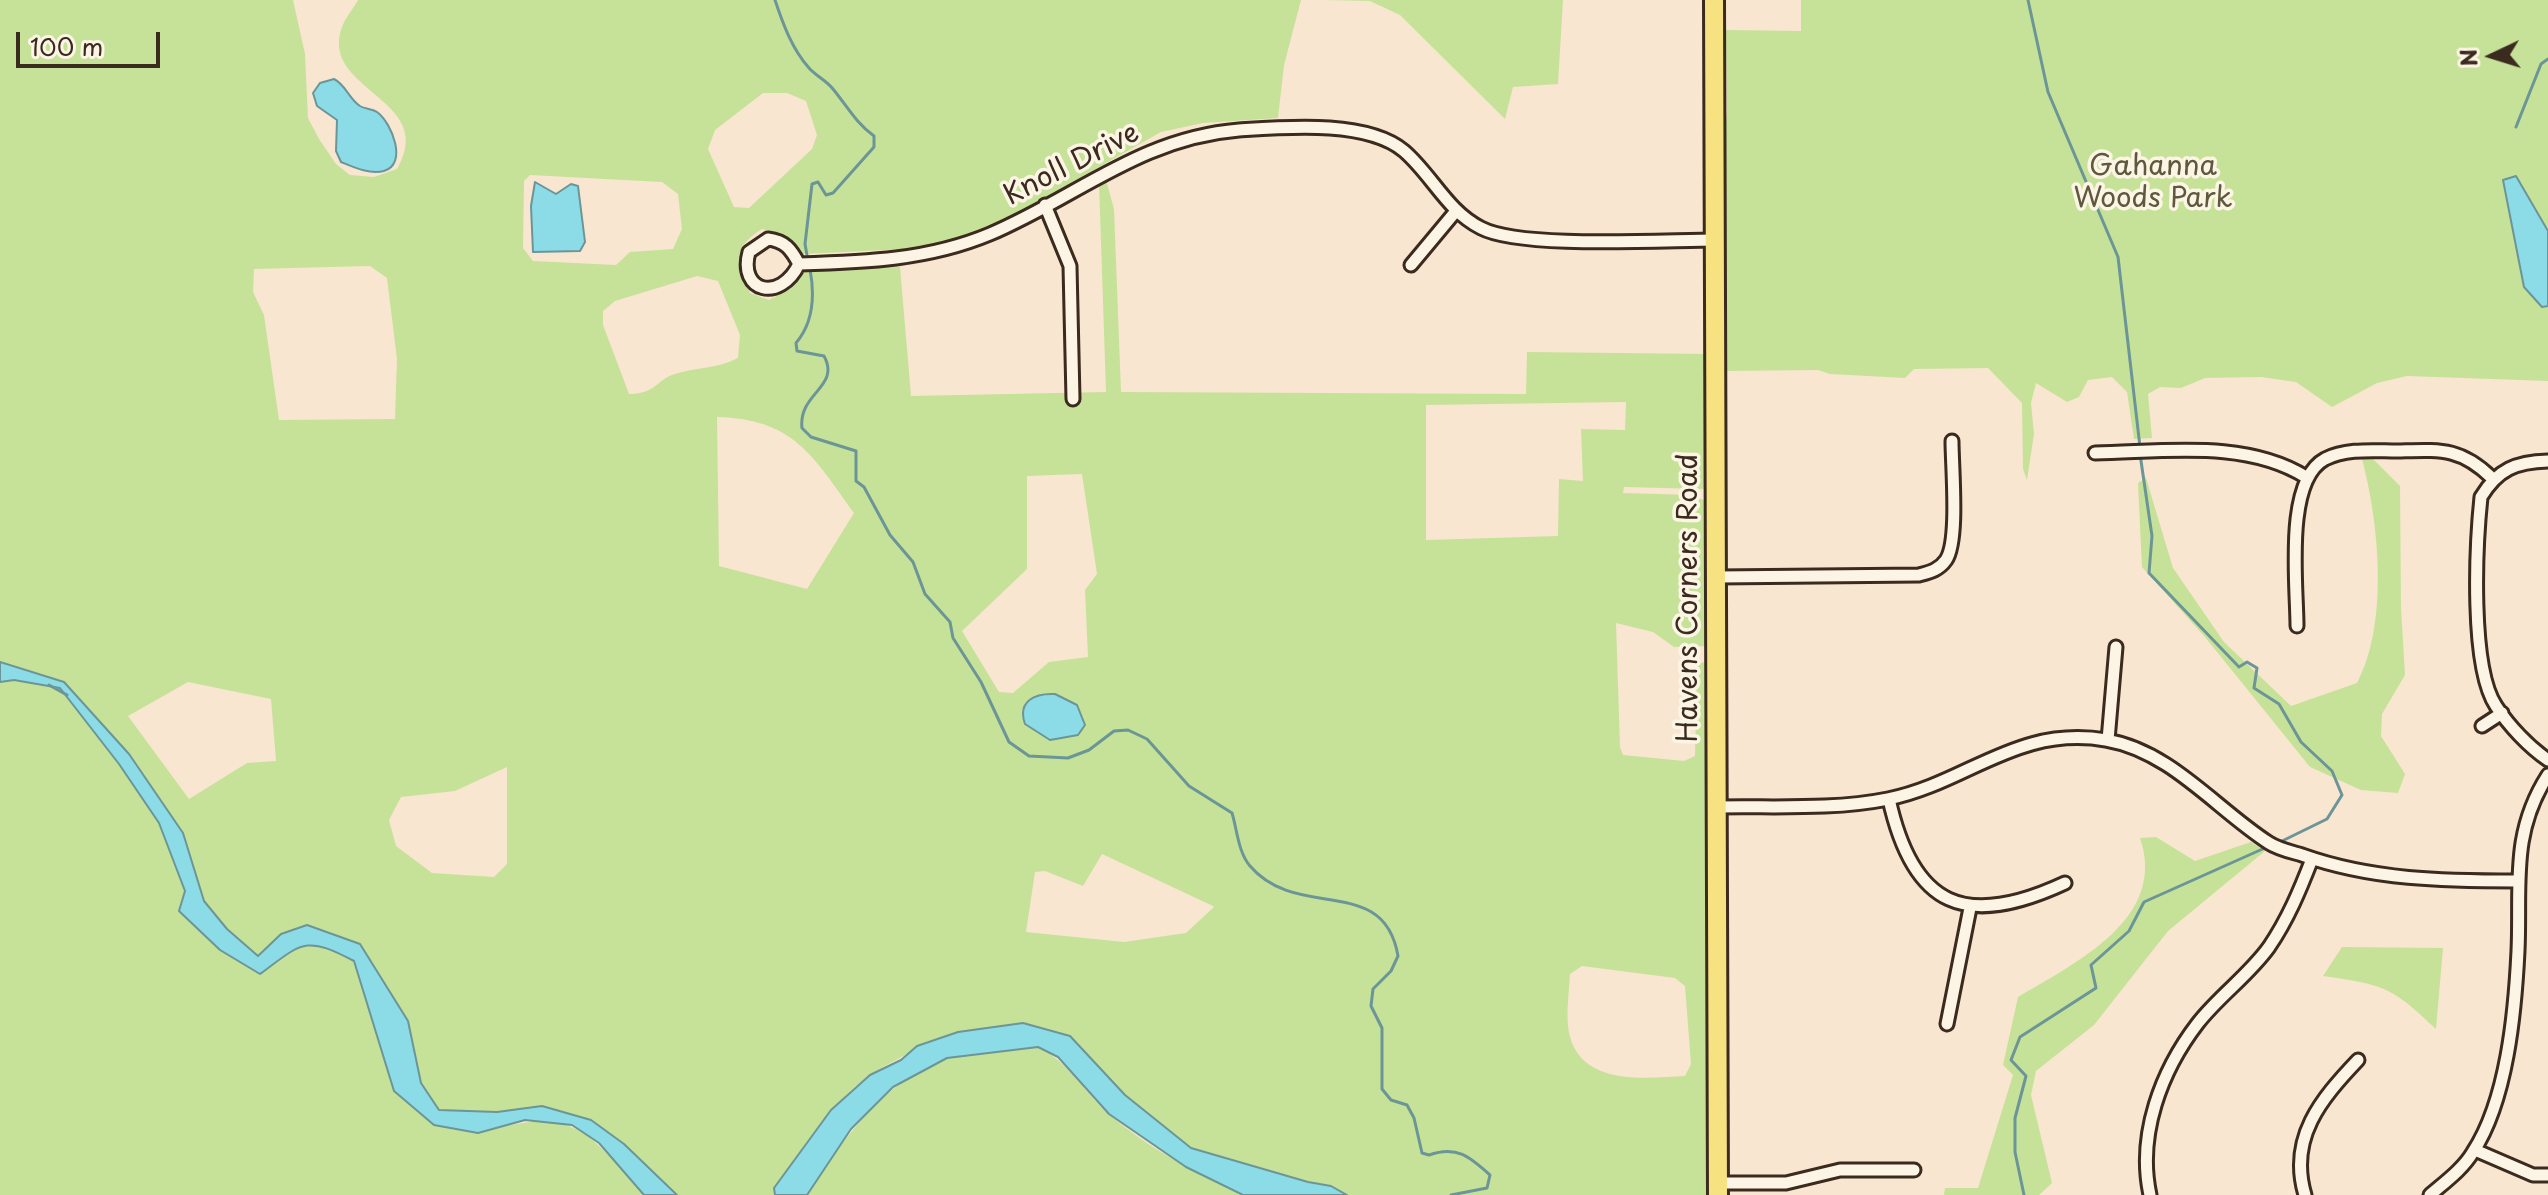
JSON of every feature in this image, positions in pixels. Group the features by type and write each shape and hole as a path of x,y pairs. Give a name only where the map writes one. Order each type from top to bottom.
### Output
{"main road":[{"name":"Havens Corners Road","path":"1714,0 1718,1189"}],"street":[{"name":"Knoll Drive","path":"799,264 898,259 938,252 989,235 1151,150 1195,136 1239,130 1330,129 1364,132 1403,150 1456,211 1482,229 1522,239 1716,240"},
{"path":"1045,205 1070,266 1073,399"},
{"path":"1411,265 1456,211"},
{"path":"768,239 780,240 792,250 799,264 792,278 779,288 765,288 753,282 746,262 757,243 768,239"},
{"path":"1718,577 1919,575 1935,571 1947,558 1952,542 1952,441"},
{"path":"2297,626 2298,504 2306,477 2324,459 2349,451 2443,450 2471,459 2492,478"},
{"path":"2095,453 2240,453 2292,468 2306,477"},
{"path":"2548,461 2513,464 2492,478 2481,497 2479,520 2479,644 2495,704 2536,752 2548,760"},
{"path":"2108,740 2116,647"},
{"path":"2482,726 2502,713"},
{"path":"1718,807 1812,806 1889,799 2040,740 2069,737 2108,740 2148,754 2270,844 2330,866 2424,881 2517,881"},
{"path":"2430,1195 2475,1150 2503,1079 2518,952 2517,881 2521,836 2536,794 2548,775"},
{"path":"1889,799 1898,839 1924,884 1970,908 2026,901 2065,883"},
{"path":"2150,1195 2145,1174 2155,1094 2197,1024 2267,949 2293,908 2312,859"},
{"path":"1947,1024 1970,908"},
{"path":"2305,1195 2298,1174 2304,1130 2326,1093 2358,1060"},
{"path":"2475,1150 2533,1175 2548,1175"},
{"path":"1718,1189 1786,1183 1840,1170 1914,1170"}],"green space":[{"path":"0,0 293,0 305,54 308,118 336,164 350,175 374,177 397,169 406,145 403,126 392,110 346,66 339,49 342,27 358,0 1301,0 1284,65 1278,118 1203,123 1161,132 993,227 964,239 927,248 803,254 781,234 762,229 741,250 742,273 750,293 769,300 790,289 802,272 900,267 911,396 1106,392 1099,182 1106,180 1114,209 1121,392 1526,394 1527,352 1711,354 1709,485 1703,489 1624,487 1623,493 1691,495 1709,502 1708,646 1674,647 1653,632 1616,623 1620,747 1623,755 1684,761 1695,756 1697,663 1708,662 1705,885 1711,1195 1347,1195 1331,1186 1191,1148 1125,1095 1070,1036 917,1046 870,1075 842,1099 774,1188 775,1195 677,1195 624,1144 542,1106 497,1112 439,1110 421,1083 408,1021 360,944 281,934 258,957 227,929 204,901 183,833 129,754 64,682 0,662","holes":["763,93 787,93 806,101 817,135 812,149 749,208 734,207 708,149 715,130","530,175 662,182 678,194 682,229 673,249 630,252 616,265 533,261 523,248 524,181","370,266 387,278 397,359 395,419 279,420 264,315 253,292 254,269","697,276 718,281 740,335 738,358 675,374 651,389 629,394 603,325 603,311 615,301","1626,402 1625,430 1581,429 1583,481 1559,479 1558,536 1426,540 1426,405","717,417 765,425 799,444 826,474 854,513 807,589 719,566","1082,474 1097,574 1085,590 1088,657 1049,662 1013,693 999,692 962,631 1027,569 1027,476","188,682 271,699 276,761 247,763 189,799 128,716","507,767 507,864 494,877 432,873 396,846 389,820 401,797 455,791","1102,854 1214,907 1186,933 1124,942 1026,932 1035,872 1045,871 1083,886","1582,966 1675,978 1685,986 1691,1064 1685,1076 1618,1076 1602,1071 1588,1064 1577,1053 1570,1037 1570,974"]},
{"path":"1327,0 1563,0 1558,84 1513,87 1505,119 1400,15 1370,1"},
{"name":"Gahanna Woods Park","path":"1801,0 2548,0 2548,381 2407,376 2377,383 2332,407 2296,382 2261,377 2205,378 2181,388 2160,387 2148,394 2152,438 2134,439 2127,392 2112,377 2088,380 2079,397 2067,402 2036,383 2031,403 2034,434 2027,480 2023,469 2022,403 1988,368 1914,369 1905,378 1830,374 1818,370 1726,371 1722,375 1719,152 1727,113 1726,30 1801,31"},
{"path":"2362,459 2373,459 2400,486 2405,675 2382,714 2381,736 2405,774 2398,793 2361,790 2310,767 2205,637 2142,567 2138,483 2146,478 2173,568 2224,642 2291,706 2357,683 2374,632 2378,572 2373,513"},
{"path":"14,680 60,688 119,764 159,823 185,891 260,974 304,946 325,948 354,961 394,1091 478,1133 535,1122 574,1128 606,1152 644,1195 0,1195 0,682"},
{"path":"2156,837 2195,861 2251,842 2265,851 2168,931 2094,1025 2036,1071 2031,1095 2052,1183 2039,1195 1944,1195 1945,1188 1978,1188 2013,1075 2003,1065 2018,997 2089,953 2129,915 2141,892 2145,867 2140,838"},
{"path":"2342,947 2443,948 2436,1029 2408,1004 2386,990 2323,976"},
{"path":"1038,1047 1059,1061 1101,1106 1141,1139 1243,1195 807,1195 850,1134 902,1082 923,1069 957,1056"}],"water":[{"path":"334,79 356,103 383,117 395,143 395,160 391,167 373,172 341,162 336,151 337,120 317,106 313,93 320,83"},
{"path":"2516,176 2548,231 2548,306 2542,307 2524,287 2503,180"},
{"path":"535,182 556,194 571,184 578,186 585,242 580,251 533,252 531,206"},
{"path":"0,662 64,682 129,754 183,833 204,901 227,929 258,956 281,934 307,925 360,944 408,1021 421,1083 439,1110 497,1112 542,1106 591,1120 624,1144 677,1195 644,1195 599,1143 572,1125 525,1120 478,1133 434,1125 394,1091 354,961 325,948 304,946 260,974 220,950 179,911 185,891 159,823 119,764 60,688 14,680 0,682"},
{"path":"1055,694 1077,705 1085,725 1078,735 1050,740 1025,724 1024,709 1030,700"},
{"path":"1023,1023 1070,1036 1125,1095 1191,1148 1331,1186 1347,1195 1243,1195 1186,1167 1109,1114 1058,1057 1038,1047 947,1058 893,1087 851,1129 807,1195 775,1195 774,1188 831,1110 870,1075 901,1060 917,1046 958,1032"}],"waterway":[{"path":"775,0 803,61 830,86 874,136 874,147 833,193 826,195 818,182 812,184 805,244 808,261"},
{"path":"2028,0 2048,92 2118,257 2140,447"},
{"path":"2516,127 2541,64 2548,59"},
{"path":"810,269 812,308 796,343 797,351 824,356 828,367 823,383 806,406 802,428 811,437 856,451 856,481 864,487 890,535 913,562 925,594 950,622 953,638 981,682 1009,742 1029,756 1068,758 1089,750 1114,731 1128,730 1147,739 1189,786 1232,813 1246,860 1270,883 1291,892 1358,906 1376,915 1390,931 1398,956 1391,971 1373,989 1371,1006 1382,1028 1382,1089 1391,1100 1407,1105 1414,1118 1422,1153 1429,1155 1448,1151 1462,1154 1490,1175 1487,1188 1451,1195"},
{"path":"2140,454 2152,536 2149,573 2239,667 2247,662 2257,668 2254,688 2279,704 2301,742 2332,771 2342,795 2327,819 2278,843"},
{"path":"49,685 67,695"},
{"path":"2024,1195 2015,1152 2015,1118 2026,1076 2011,1060 2020,1037 2096,988 2091,965 2129,931 2144,902 2267,847"}]}
